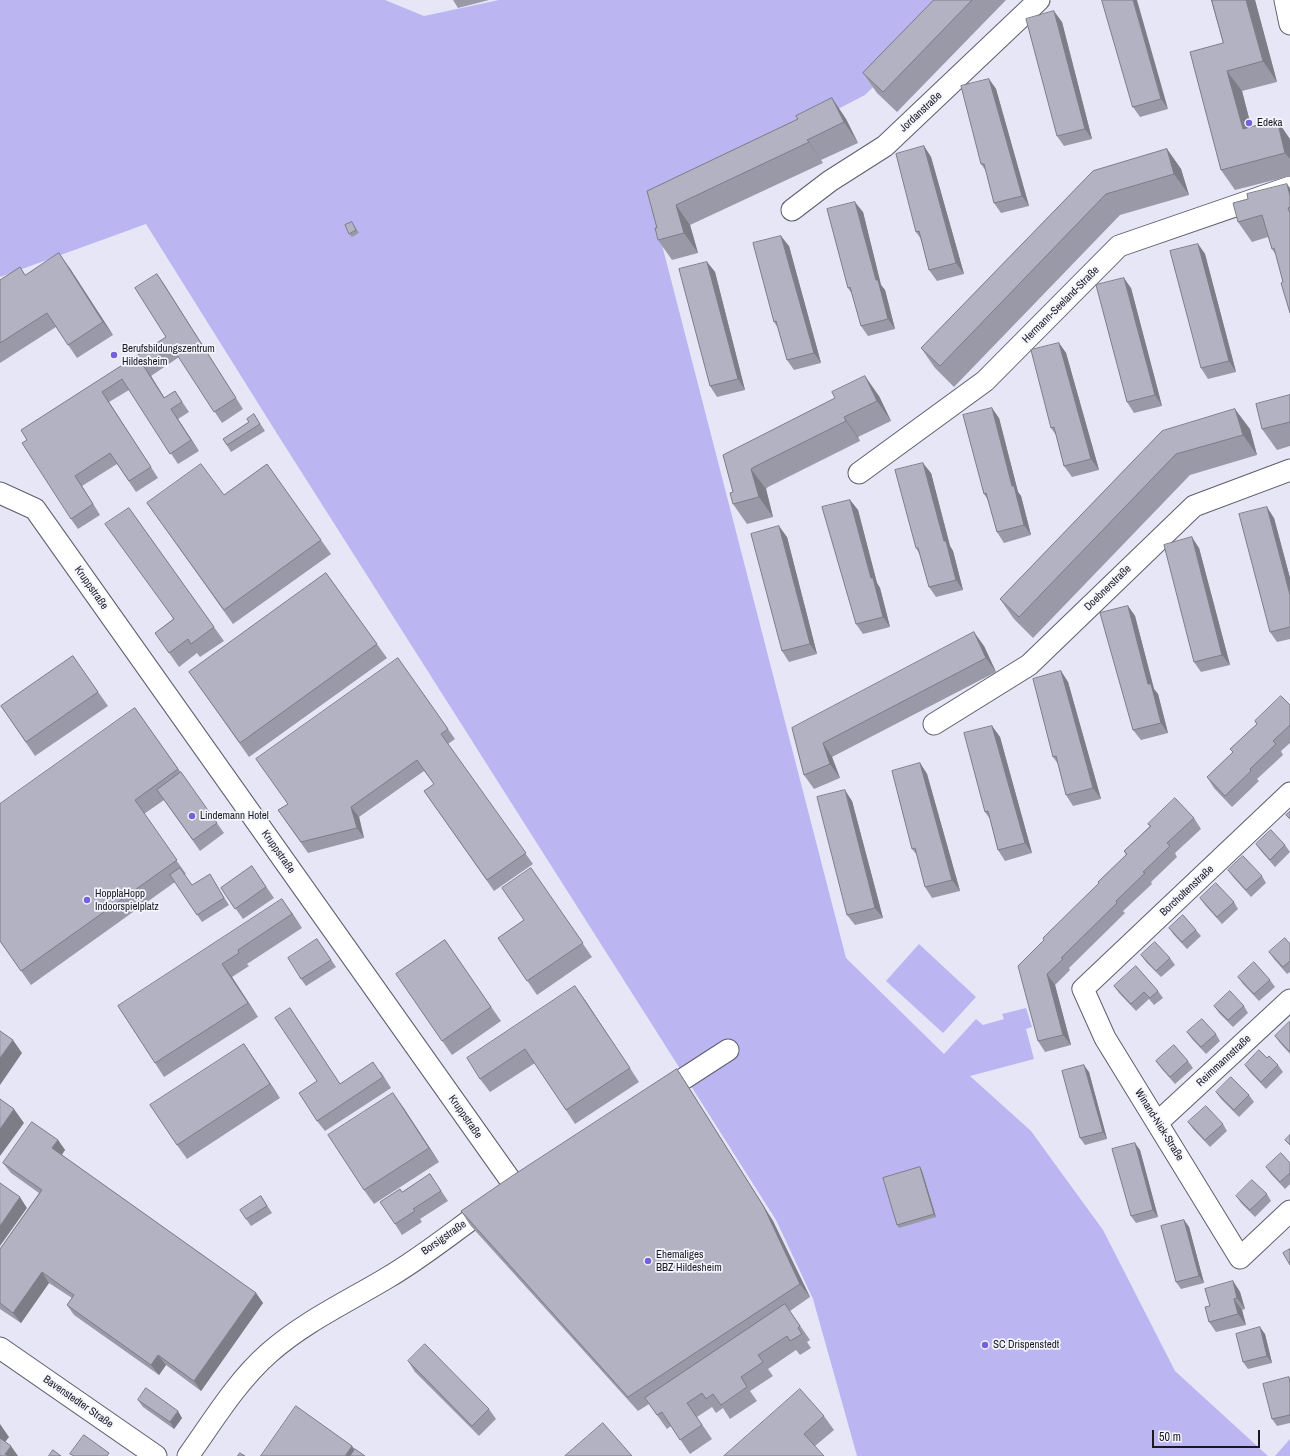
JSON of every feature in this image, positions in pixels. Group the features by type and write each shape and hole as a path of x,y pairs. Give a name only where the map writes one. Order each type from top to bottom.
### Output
{"street":[{"name":"Jordanstraße","path":"792,210 830,181 885,146 1039,0"},
{"path":"1285,0 1290,24"},
{"name":"Hermann-Seeland-Straße","path":"858,473 984,381 1120,246 1290,187"},
{"name":"Doebnerstraße","path":"934,724 1029,665 1194,506 1290,470"},
{"name":"Kruppstraße","path":"0,493 35,509 516,1188"},
{"name":"Borcholtenstraße","path":"1083,989 1290,793"},
{"name":"Winand-Nick-Straße","path":"1083,989 1105,1038 1240,1258 1290,1211"},
{"name":"Reimmannstraße","path":"1157,1123 1290,1000"},
{"path":"641,1107 728,1050"},
{"name":"Borsigstraße","path":"188,1456 244,1380 267,1354 279,1344 327,1312 388,1277 535,1175"},
{"name":"Bavenstedter Straße","path":"0,1348 156,1456"}],"shaded area":[{"path":"0,0 385,0 424,16 499,0 962,0 865,95 652,206 846,958 944,1054 976,1019 983,1025 1004,1019 1002,1014 1026,1008 1032,1027 1026,1029 1034,1059 970,1076 1031,1131 1103,1230 1175,1371 1268,1456 857,1456 813,1299 776,1220 276,432 146,224 0,277"},
{"path":"919,944 976,997 943,1033 886,981"},
{"path":"1290,1439 1290,1456 1275,1456"}],"building":[{"path":"934,0 972,0 883,92 863,73"},
{"path":"1102,0 1133,0 1161,99 1133,107"},
{"path":"1212,0 1246,0 1263,61 1227,71 1243,129 1277,120 1285,153 1221,170 1190,52 1223,43"},
{"path":"1054,11 1085,129 1057,136 1026,19"},
{"path":"989,79 1022,196 994,203 984,164 981,164 961,86"},
{"path":"832,98 844,122 807,140 809,142 676,205 684,233 658,240 655,228 657,228 647,191 798,119 796,116"},
{"path":"924,146 956,263 929,270 919,231 916,232 896,154"},
{"path":"1167,149 1174,174 1106,194 940,366 921,348 1093,171"},
{"path":"1287,184 1290,196 1290,207 1288,208 1290,213 1290,313 1281,283 1283,282 1274,248 1272,249 1262,215 1238,222 1233,203 1248,199 1247,194"},
{"path":"855,202 888,319 861,326 850,287 848,288 827,209"},
{"path":"352,222 356,230 349,234 345,225"},
{"path":"781,236 814,353 787,360 776,321 774,322 753,243"},
{"path":"1198,244 1229,361 1201,368 1170,251"},
{"path":"59,253 103,322 68,345 47,313 0,343 0,280 20,267 25,275"},
{"path":"707,262 738,379 710,386 679,269"},
{"path":"157,274 236,398 214,412 172,347 143,365 164,398 175,391 182,402 171,409 191,440 170,454 122,379 102,392 151,467 129,481 110,453 75,476 93,504 71,519 22,443 27,440 21,430 166,337 135,288"},
{"path":"1124,278 1155,395 1127,402 1096,285"},
{"path":"1059,343 1091,459 1064,466 1054,427 1051,428 1031,350"},
{"path":"865,376 877,401 844,417 846,421 751,469 759,497 733,504 730,493 733,492 723,455 835,398 832,392"},
{"path":"1290,395 1290,422 1262,429 1256,404"},
{"path":"992,408 1012,486 1014,486 1024,525 997,532 986,493 984,494 963,415"},
{"path":"1235,409 1243,435 1176,454 1019,617 1000,599 1162,431"},
{"path":"254,414 260,424 227,445 223,439 249,422 247,419"},
{"path":"923,463 956,580 929,587 918,548 916,548 895,470"},
{"path":"201,464 224,495 267,464 321,540 224,610 147,503"},
{"path":"850,500 883,617 856,624 822,507"},
{"path":"1267,507 1290,595 1290,627 1270,632 1239,514"},
{"path":"129,508 214,627 191,644 188,639 169,653 155,633 174,619 105,524"},
{"path":"779,526 810,644 782,651 751,534"},
{"path":"1192,537 1222,655 1194,662 1164,545"},
{"path":"326,573 377,644 240,743 189,672"},
{"path":"1128,606 1148,684 1151,684 1161,723 1133,730 1100,613"},
{"path":"974,632 986,658 823,743 830,764 804,775 792,728"},
{"path":"73,656 98,692 26,742 1,706"},
{"path":"398,658 448,729 441,734 526,853 487,880 424,791 434,784 417,760 351,807 357,828 301,842 278,810 288,804 256,759"},
{"path":"1061,671 1093,788 1066,795 1056,756 1053,757 1033,679"},
{"path":"1281,696 1290,705 1290,725 1273,741 1276,744 1225,796 1207,777 1233,752 1230,749 1257,724 1255,721"},
{"path":"135,708 178,769 135,800 177,860 21,971 0,941 0,804"},
{"path":"992,726 1025,843 998,850 988,811 985,812 964,733"},
{"path":"920,763 952,880 925,887 915,848 912,849 892,771"},
{"path":"181,772 217,823 193,840 157,790"},
{"path":"845,790 875,908 847,915 817,797"},
{"path":"1175,798 1194,818 1167,843 1170,846 1143,872 1145,873 1116,901 1117,903 1061,958 1063,959 1047,974 1063,1035 1038,1041 1018,966 1044,940 1043,938 1127,854 1124,851 1151,826 1148,824"},
{"path":"1290,812 1290,819 1286,815"},
{"path":"1271,830 1285,845 1270,860 1256,844"},
{"path":"1243,856 1262,876 1246,890 1228,870"},
{"path":"252,866 266,887 235,909 221,888"},
{"path":"180,868 192,885 210,874 224,898 197,915 170,875"},
{"path":"531,868 583,943 527,981 498,938 524,920 502,888"},
{"path":"1216,883 1234,902 1217,917 1200,898"},
{"path":"282,899 292,914 238,950 239,953 222,964 248,1003 155,1063 118,1006"},
{"path":"1183,915 1196,930 1182,942 1169,928"},
{"path":"1285,938 1290,944 1290,961 1283,967 1269,952"},
{"path":"317,939 331,960 301,979 288,958"},
{"path":"445,940 491,1007 442,1041 396,974"},
{"path":"1155,942 1170,958 1156,971 1141,955"},
{"path":"1254,962 1270,980 1254,994 1238,977"},
{"path":"1136,966 1158,991 1150,998 1144,992 1131,1004 1114,986"},
{"path":"575,986 630,1068 566,1110 525,1049 480,1079 467,1058"},
{"path":"1230,991 1244,1006 1228,1020 1214,1006"},
{"path":"290,1008 340,1084 373,1062 383,1077 317,1121 299,1093 317,1081 275,1018"},
{"path":"1202,1019 1216,1034 1201,1047 1187,1032"},
{"path":"1289,1022 1290,1050 1289,1051 1275,1036"},
{"path":"0,1031 13,1040 0,1058"},
{"path":"244,1044 270,1084 177,1145 150,1105"},
{"path":"1174,1045 1188,1061 1170,1077 1156,1061"},
{"path":"1259,1050 1267,1058 1269,1056 1278,1065 1261,1082 1245,1065"},
{"path":"1084,1065 1103,1132 1080,1138 1062,1071"},
{"name":"Ehemaliges BBZ Hildesheim","path":"677,1069 764,1207 800,1284 628,1397 461,1211 509,1178"},
{"path":"1231,1077 1249,1095 1234,1110 1216,1092"},
{"path":"393,1093 429,1148 364,1190 328,1135"},
{"path":"0,1099 14,1109 0,1129"},
{"path":"1206,1106 1223,1124 1205,1140 1188,1122"},
{"path":"32,1122 58,1140 52,1148 256,1293 194,1381 158,1355 151,1365 67,1305 74,1295 42,1272 13,1313 0,1303 0,1249 42,1190 3,1163"},
{"path":"1290,1135 1290,1145 1285,1140"},
{"path":"1135,1143 1153,1210 1131,1216 1112,1149"},
{"path":"1281,1153 1290,1163 1290,1173 1280,1182 1266,1167"},
{"path":"920,1167 934,1214 897,1225 883,1178"},
{"path":"430,1174 441,1191 413,1209 415,1211 395,1224 380,1202 400,1189 402,1192"},
{"path":"1252,1180 1267,1194 1250,1210 1236,1196"},
{"path":"0,1183 20,1197 0,1226"},
{"path":"261,1196 267,1206 246,1219 240,1210"},
{"path":"1184,1220 1199,1276 1176,1282 1161,1226"},
{"path":"1290,1249 1290,1265 1283,1253"},
{"path":"1233,1281 1237,1298 1234,1299 1238,1314 1209,1322 1205,1307 1210,1306 1205,1289"},
{"path":"785,1304 800,1326 798,1328 802,1334 790,1341 787,1336 758,1355 763,1362 741,1377 747,1387 721,1405 713,1394 706,1399 702,1393 687,1403 702,1425 680,1440 662,1412 657,1415 645,1398"},
{"path":"1260,1327 1267,1356 1243,1362 1236,1334"},
{"path":"425,1344 489,1409 472,1426 408,1361"},
{"path":"1289,1377 1290,1415 1272,1419 1263,1384"},
{"path":"146,1388 178,1411 170,1422 138,1400"},
{"path":"800,1389 824,1416 804,1434 824,1456 724,1456"},
{"path":"296,1406 352,1446 345,1456 261,1456"},
{"path":"603,1423 632,1456 565,1456"},
{"path":"84,1435 109,1453 107,1456 74,1456 70,1454"},
{"path":"0,1438 11,1446 5,1454 8,1456 0,1456"},
{"path":"355,1449 365,1456 350,1456"},
{"path":"53,1450 61,1456 49,1456"},
{"path":"240,1453 245,1456 238,1456"}],"place":[{"name":"Edeka","path":"1249,123"},
{"name":"Berufsbildungszentrum Hildesheim","path":"114,355"},
{"name":"Lindemann Hotel","path":"192,816"},
{"name":"HopplaHopp Indoorspielplatz","path":"87,900"},
{"name":"Ehemaliges BBZ Hildesheim","path":"648,1261"},
{"name":"SC Drispenstedt","path":"985,1345"}]}
